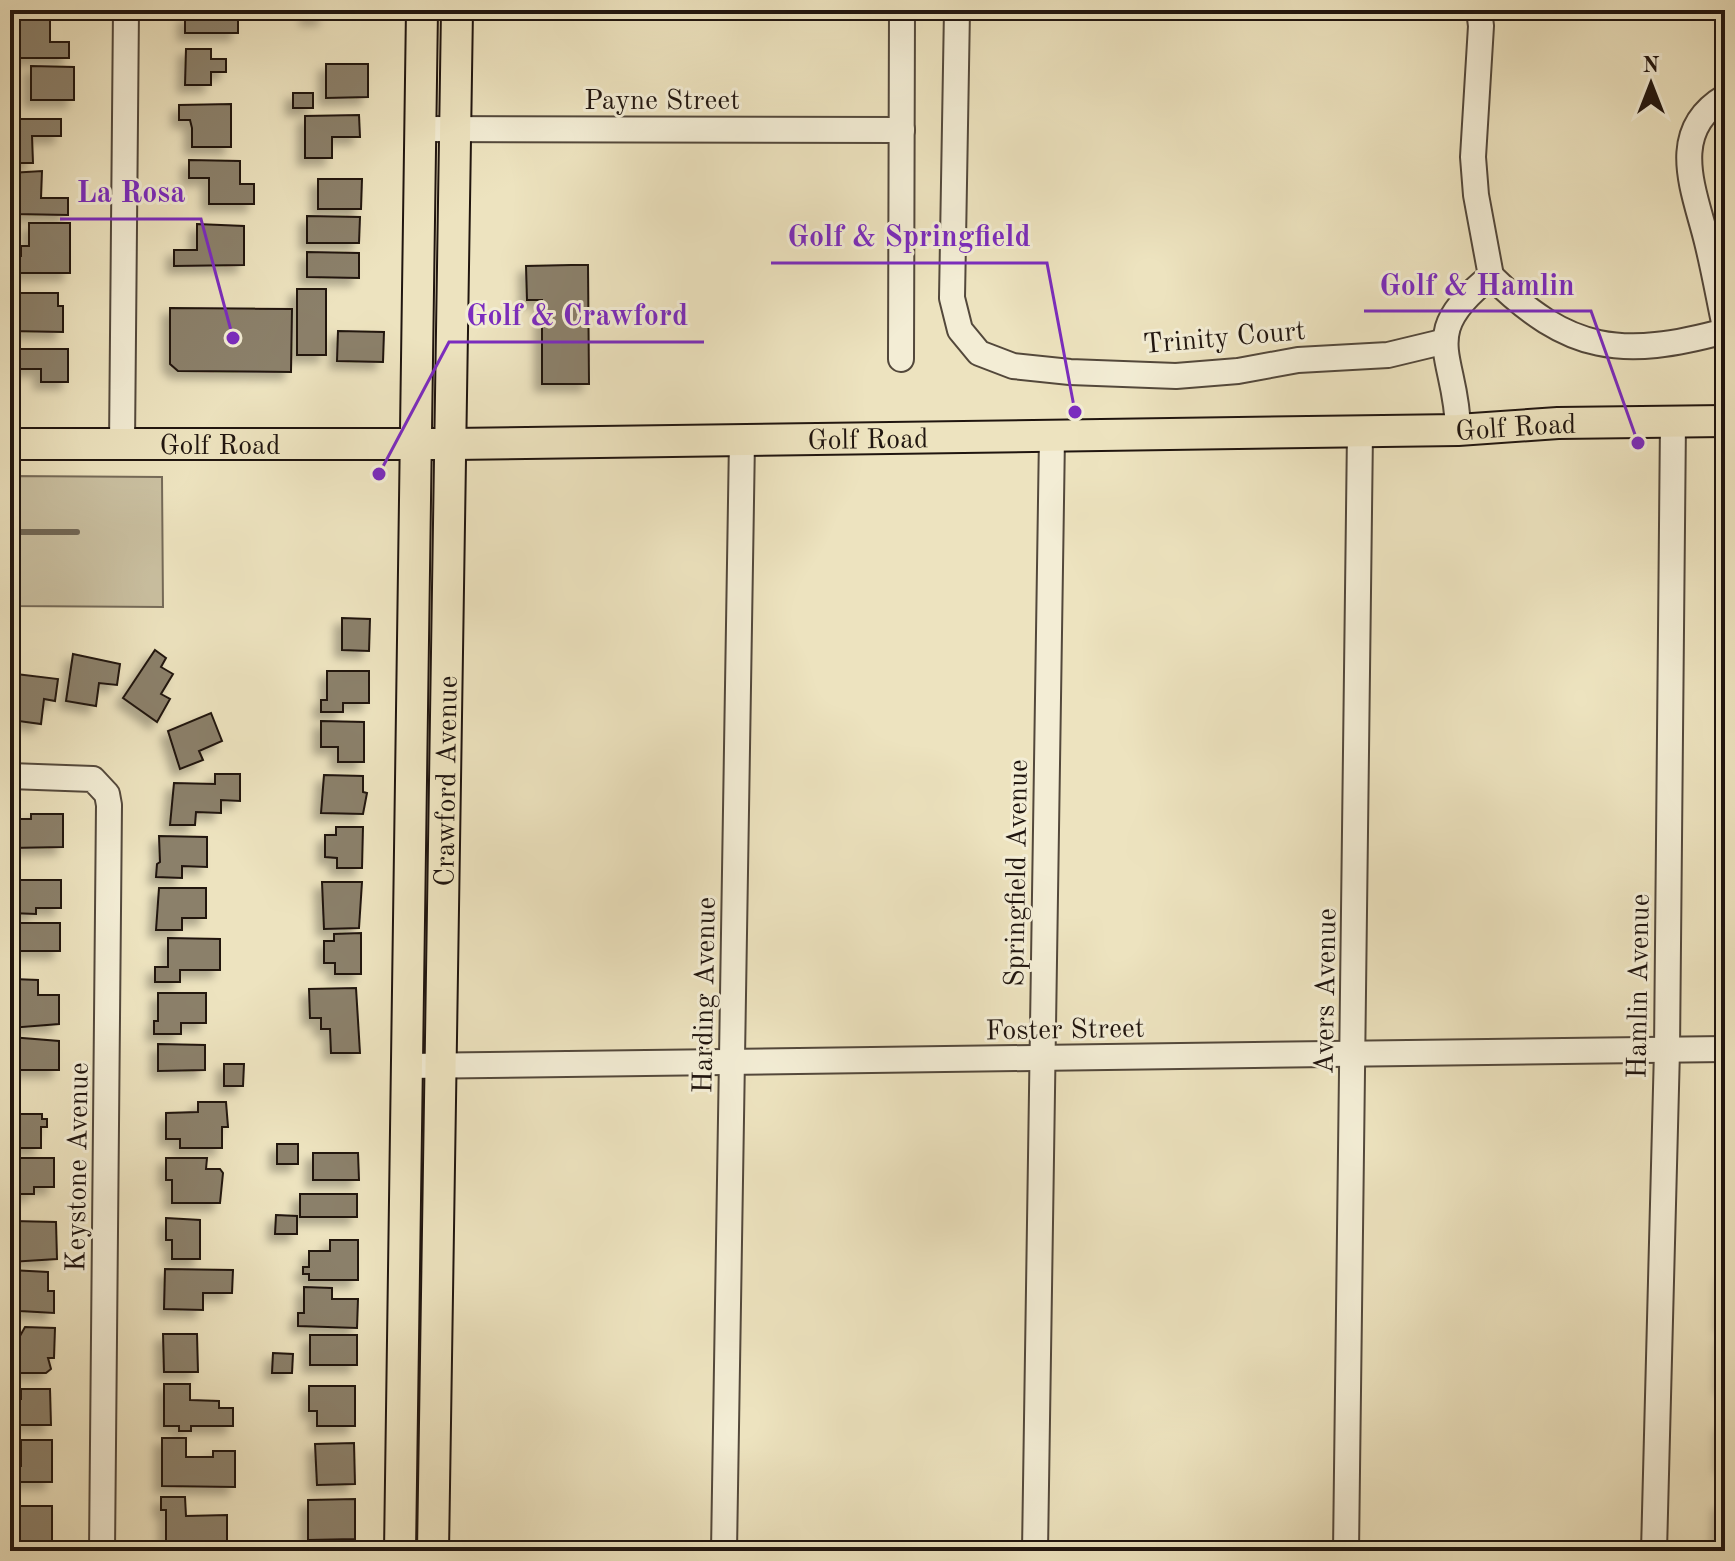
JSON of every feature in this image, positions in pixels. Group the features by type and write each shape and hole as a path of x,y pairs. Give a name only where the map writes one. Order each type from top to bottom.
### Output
{"main road":[{"name":"Crawford Avenue","path":"400,1551 422,10"},
{"name":"Crawford Avenue","path":"433,1551 453,444 457,10"},
{"name":"Golf Road","path":"10,444 453,444 1360,432 1458,430 1558,423 1725,421"}],"street":[{"path":"122,444 126,10"},
{"path":"901,359 902,10"},
{"name":"Trinity Court","path":"957,10 952,298 960,330 979,353 1013,366 1070,372 1176,376 1238,371 1298,360 1388,355 1442,342"},
{"path":"1479,10 1481,26 1473,157 1476,195 1491,276 1533,313 1558,330 1590,343 1632,348 1674,345 1725,329 1707,240 1687,173 1690,148 1700,121 1725,97"},
{"name":"Payne Street","path":"421,129 902,130"},
{"path":"1458,430 1458,398 1442,342 1447,326 1491,276"},
{"name":"Hamlin Avenue","path":"1654,1551 1667,1050 1673,421"},
{"name":"Avers Avenue","path":"1346,1551 1360,432"},
{"name":"Springfield Avenue","path":"1035,1551 1052,436"},
{"name":"Harding Avenue","path":"724,1551 742,440"},
{"name":"Keystone Avenue","path":"10,776 81,777 102,786 107,794 110,817 102,1551"},
{"name":"Foster Street","path":"406,1066 1725,1049"}],"shaded area":[{"path":"10,476 162,477 163,607 10,606"}],"building":[{"path":"205,10 238,10 238,33 185,33 185,15 205,15"},
{"path":"307,10 325,10 325,18 307,18"},
{"path":"16,15 50,15 50,42 69,42 69,58 16,58"},
{"path":"186,49 211,49 211,59 226,59 226,72 211,72 211,85 185,85"},
{"path":"326,64 368,64 368,97 326,98"},
{"path":"31,66 74,67 74,100 31,100"},
{"path":"293,93 313,93 313,108 293,108"},
{"path":"231,104 231,147 192,147 190,120 179,120 179,105"},
{"path":"359,115 360,137 332,137 332,158 305,158 305,116"},
{"path":"10,119 61,119 61,136 32,136 33,163 10,163"},
{"path":"189,160 240,161 240,184 254,184 254,204 209,204 209,178 189,178"},
{"path":"42,171 41,198 68,198 68,215 15,214 15,189 10,189 10,173"},
{"path":"318,179 362,179 361,209 318,209"},
{"path":"307,216 360,217 359,243 307,243"},
{"path":"29,223 70,223 70,273 11,273 11,256 21,256 21,246 29,246"},
{"path":"197,224 244,226 244,265 174,266 174,250 197,250"},
{"path":"307,252 359,253 359,278 307,277"},
{"path":"588,265 589,384 542,384 542,300 527,300 526,266"},
{"path":"297,289 326,289 326,355 297,355"},
{"path":"11,293 58,293 58,306 63,306 63,332 10,331"},
{"path":"170,308 292,309 291,372 178,371 170,364"},
{"path":"338,331 384,332 383,362 337,361"},
{"path":"10,349 68,349 68,382 41,382 41,369 20,369 20,375 10,374"},
{"path":"342,618 370,619 369,651 342,650"},
{"path":"155,650 166,658 161,667 173,674 161,694 170,699 157,722 123,698"},
{"path":"73,654 120,664 117,685 99,683 96,706 66,701"},
{"path":"327,671 369,671 369,703 343,703 343,712 321,712 321,700 327,700"},
{"path":"16,674 58,679 55,701 44,699 41,724 11,720"},
{"path":"211,713 222,741 199,751 203,760 180,769 168,731"},
{"path":"321,721 364,722 364,762 338,762 338,747 321,747"},
{"path":"215,774 240,774 240,801 221,800 221,813 196,812 195,825 170,825 174,783 215,784"},
{"path":"324,775 363,776 363,792 367,793 363,814 321,813"},
{"path":"10,814 12,819 31,819 31,814 63,814 63,847 10,848"},
{"path":"336,827 363,827 362,868 337,868 337,858 325,857 325,835 336,835"},
{"path":"159,836 207,837 207,867 182,866 182,878 156,877 160,862"},
{"path":"10,880 61,880 61,908 36,908 36,914 10,913"},
{"path":"322,882 362,882 359,928 324,929"},
{"path":"159,888 206,888 206,918 182,918 182,930 156,930"},
{"path":"12,923 60,923 60,951 12,951"},
{"path":"361,933 361,974 335,974 335,963 324,963 324,941 334,941 334,934"},
{"path":"168,938 220,939 220,970 180,970 180,982 155,982 155,967 168,967"},
{"path":"13,979 38,980 38,995 59,995 59,1024 10,1028"},
{"path":"356,988 360,1053 331,1053 330,1029 321,1029 321,1018 310,1018 309,989"},
{"path":"158,993 206,993 206,1023 181,1023 181,1034 154,1034 154,1021 158,1021"},
{"path":"10,1037 59,1041 59,1070 10,1070"},
{"path":"158,1044 205,1045 205,1070 158,1071"},
{"path":"224,1064 244,1064 243,1086 224,1086"},
{"path":"198,1102 226,1102 228,1127 222,1127 222,1148 180,1148 180,1139 166,1139 166,1113 198,1112"},
{"path":"10,1114 42,1114 42,1119 47,1119 47,1127 41,1127 41,1148 10,1148"},
{"path":"277,1144 298,1144 298,1164 277,1164"},
{"path":"313,1153 358,1153 359,1180 313,1180"},
{"path":"14,1158 54,1158 54,1187 34,1187 34,1194 14,1194"},
{"path":"166,1158 207,1158 206,1169 220,1169 223,1173 220,1203 172,1203 172,1180 166,1180"},
{"path":"300,1194 357,1194 357,1217 300,1217"},
{"path":"276,1215 297,1216 297,1234 275,1234"},
{"path":"166,1218 200,1220 200,1259 172,1259 172,1240 166,1240"},
{"path":"13,1221 56,1222 57,1259 10,1262"},
{"path":"330,1240 358,1240 358,1280 309,1280 309,1274 303,1274 303,1267 309,1267 309,1251 330,1251"},
{"path":"165,1269 233,1270 232,1293 203,1293 203,1310 164,1309"},
{"path":"10,1270 48,1272 48,1291 54,1291 54,1313 20,1311 20,1299 10,1299"},
{"path":"1724,1273 1725,1325 1722,1325"},
{"path":"304,1287 332,1288 332,1299 358,1299 357,1328 298,1326 298,1313 304,1313"},
{"path":"25,1327 55,1328 54,1358 48,1358 51,1369 46,1373 10,1373 10,1335 20,1336"},
{"path":"163,1334 197,1334 198,1372 164,1372"},
{"path":"310,1335 357,1335 357,1365 310,1365"},
{"path":"1725,1335 1725,1387 1722,1387"},
{"path":"273,1353 293,1354 292,1373 272,1373"},
{"path":"164,1384 190,1384 190,1400 219,1401 219,1408 233,1408 233,1426 191,1426 191,1431 179,1431 179,1426 164,1426"},
{"path":"309,1386 355,1386 355,1426 317,1426 317,1411 309,1411"},
{"path":"21,1389 50,1389 51,1425 10,1425 10,1399 21,1399"},
{"path":"1722,1424 1725,1424 1725,1466 1722,1466"},
{"path":"162,1438 186,1438 186,1457 213,1457 213,1451 235,1451 235,1487 162,1486"},
{"path":"21,1440 52,1440 52,1482 10,1482 10,1466 21,1466"},
{"path":"354,1443 355,1484 317,1485 315,1444"},
{"path":"161,1497 185,1497 186,1516 227,1515 227,1544 166,1545 166,1510 161,1510"},
{"path":"355,1499 355,1539 308,1540 308,1500"},
{"path":"1720,1503 1725,1503 1725,1544 1719,1544"},
{"path":"10,1506 52,1506 52,1543 10,1544 10,1527 15,1527"}],"waterway":[{"path":"10,532 77,532"}],"place":[{"name":"La Rosa","path":"233,338"},
{"name":"Golf & Springfield","path":"1075,412"},
{"name":"Golf & Hamlin","path":"1638,443"},
{"name":"Golf & Crawford","path":"379,474"}]}
